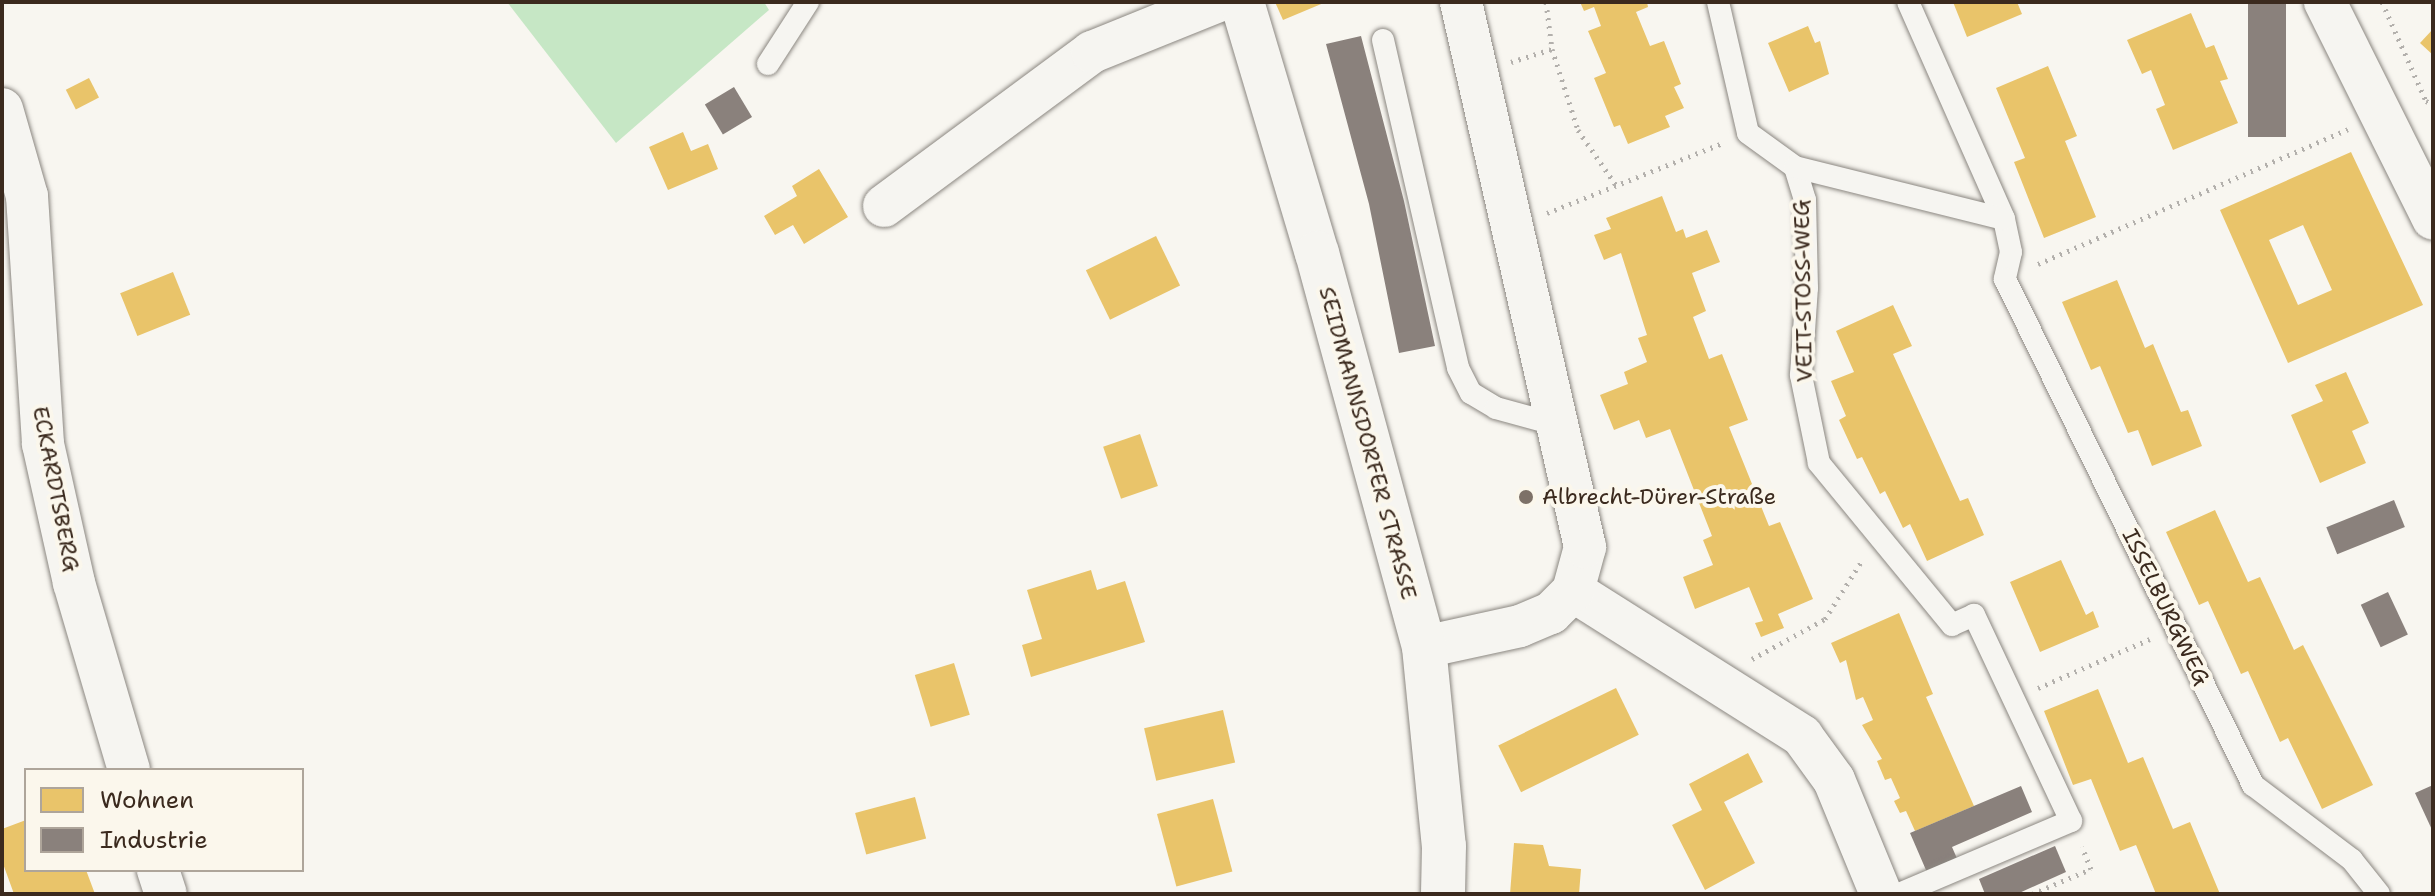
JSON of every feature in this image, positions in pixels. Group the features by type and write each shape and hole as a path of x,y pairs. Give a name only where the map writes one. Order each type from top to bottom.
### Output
{"street":[{"path":"884,206 1092,52 1216,2"},
{"name":"SEIDMANNSDORFER STRASSE","path":"1242,2 1424,647 1444,846 1443,894"},
{"path":"1424,647 1520,626 1551,613 1573,591 1585,547 1516,225 1461,2"},
{"path":"2325,2 2433,219"},
{"name":"ECKARDTSBERG","path":"2,109 27,196 43,444 74,583 128,768"},
{"path":"1573,591 1717,679 1802,736 1834,780 1881,894"},
{"path":"159,872 166,894"}],"lane":[{"path":"768,64 808,2"},
{"path":"1718,2 1748,133 1795,167"},
{"path":"1908,2 2004,219"},
{"path":"1383,40 1458,368 1471,393 1496,408 1558,425"},
{"name":"VEIT-STOSS-WEG","path":"1795,167 2004,219"},
{"name":"VEIT-STOSS-WEG","path":"1795,167 1805,200 1807,288 1801,375 1819,463 1873,534 1952,625 1974,615 2071,821"},
{"name":"ISSELBURGWEG","path":"2004,219 2011,252 2005,279 2253,785 2352,860 2379,894"},
{"path":"1899,894 2071,821"}],"path":[{"path":"1546,2 1552,49 1578,130 1616,185"},
{"path":"2382,2 2426,101 2433,104"},
{"path":"1516,225 1748,133"},
{"path":"2052,258 2335,134"},
{"path":"1717,679 1825,619 1856,578 1873,534"},
{"path":"2015,697 2176,628"},
{"path":"2032,894 2091,869 2071,821"}],"green space":[{"path":"507,2 764,2 769,10 616,143"}],"building: Wohnen":[{"path":"1275,2 1326,2 1283,20"},
{"path":"1580,2 1647,2 1648,7 1636,12 1650,46 1664,41 1681,84 1674,87 1684,108 1665,116 1670,127 1628,144 1620,125 1614,127 1594,78 1606,73 1588,31 1601,26 1594,7 1584,11"},
{"path":"1953,2 2017,2 2022,14 1967,37"},
{"path":"2191,13 2206,48 2214,45 2228,79 2220,81 2238,123 2173,150 2156,109 2165,105 2151,70 2142,74 2127,40"},
{"path":"1808,26 1815,43 1820,41 1829,74 1789,92 1768,43"},
{"path":"2433,29 2433,55 2420,43"},
{"path":"2048,66 2077,136 2065,141 2096,217 2044,238 2014,162 2025,158 1996,88"},
{"path":"89,78 99,98 76,109 66,90"},
{"path":"683,132 691,151 708,144 718,169 668,190 649,147"},
{"path":"2351,152 2423,305 2288,363 2220,210","holes":["2303,225 2332,290 2298,305 2269,240"]},
{"path":"819,169 848,217 804,244 793,225 775,235 764,216 797,196 792,186"},
{"path":"1662,196 1676,232 1683,229 1686,238 1707,230 1720,262 1692,273 1706,311 1693,317 1709,359 1722,354 1748,420 1729,427 1769,526 1780,522 1813,599 1778,614 1784,628 1761,637 1755,623 1763,621 1749,587 1695,609 1683,577 1713,565 1703,540 1712,536 1670,429 1646,438 1639,420 1614,430 1600,395 1628,384 1624,372 1647,362 1638,338 1647,335 1621,253 1604,260 1594,235 1611,229 1606,218"},
{"path":"1156,236 1180,285 1110,320 1086,270"},
{"path":"173,272 190,315 137,336 120,293"},
{"path":"2117,280 2145,348 2153,344 2181,412 2188,410 2202,446 2152,466 2138,430 2128,433 2100,366 2091,370 2062,302"},
{"path":"1893,305 1912,346 1893,354 1960,501 1968,498 1984,535 1927,561 1910,524 1903,528 1885,491 1880,494 1862,457 1857,459 1839,420 1846,416 1831,381 1854,372 1836,331"},
{"path":"2346,372 2369,423 2352,431 2366,463 2320,483 2291,415 2323,401 2315,385"},
{"path":"1140,434 1158,486 1121,499 1103,447"},
{"path":"2215,510 2248,582 2260,577 2294,650 2303,645 2373,785 2322,809 2288,738 2280,742 2248,671 2241,674 2208,601 2199,605 2166,532"},
{"path":"2061,560 2086,615 2093,611 2099,627 2040,652 2010,582"},
{"path":"1091,570 1097,590 1125,581 1145,642 1031,677 1022,645 1042,639 1027,590"},
{"path":"1899,613 1933,694 1926,697 1974,806 1915,831 1906,811 1900,813 1894,801 1900,798 1891,778 1885,780 1877,761 1882,759 1862,725 1873,720 1863,697 1856,700 1846,660 1840,663 1831,643"},
{"path":"954,663 970,715 931,727 915,675"},
{"path":"1616,688 1639,735 1521,792 1498,745"},
{"path":"2098,689 2128,763 2143,757 2173,829 2190,822 2220,894 2156,894 2136,845 2120,851 2091,779 2073,785 2044,711"},
{"path":"1223,710 1235,763 1156,781 1144,728"},
{"path":"1748,753 1763,782 1724,802 1755,863 1705,890 1672,825 1702,810 1689,784"},
{"path":"915,797 926,839 866,855 855,813"},
{"path":"1213,799 1232,871 1176,886 1157,814"},
{"path":"24,821 24,872 87,872 95,894 14,894 2,861 2,829"},
{"path":"1514,843 1543,845 1549,866 1581,869 1579,894 1510,894"}],"building: Industrie":[{"path":"2248,2 2286,2 2286,137 2248,137"},
{"path":"1361,36 1404,201 1435,346 1399,353 1369,204 1326,44"},
{"path":"734,87 752,117 723,135 705,105"},
{"path":"2394,500 2405,527 2337,554 2326,527"},
{"path":"2388,592 2408,635 2381,647 2361,605"},
{"path":"2433,785 2433,832 2415,793"},
{"path":"2021,786 2032,812 1952,847 1959,863 1929,877 1910,833"},
{"path":"2055,846 2066,872 2017,894 1985,894 1979,879"}],"place":[{"name":"Albrecht-Dürer-Straße","path":"1526,497"}]}
